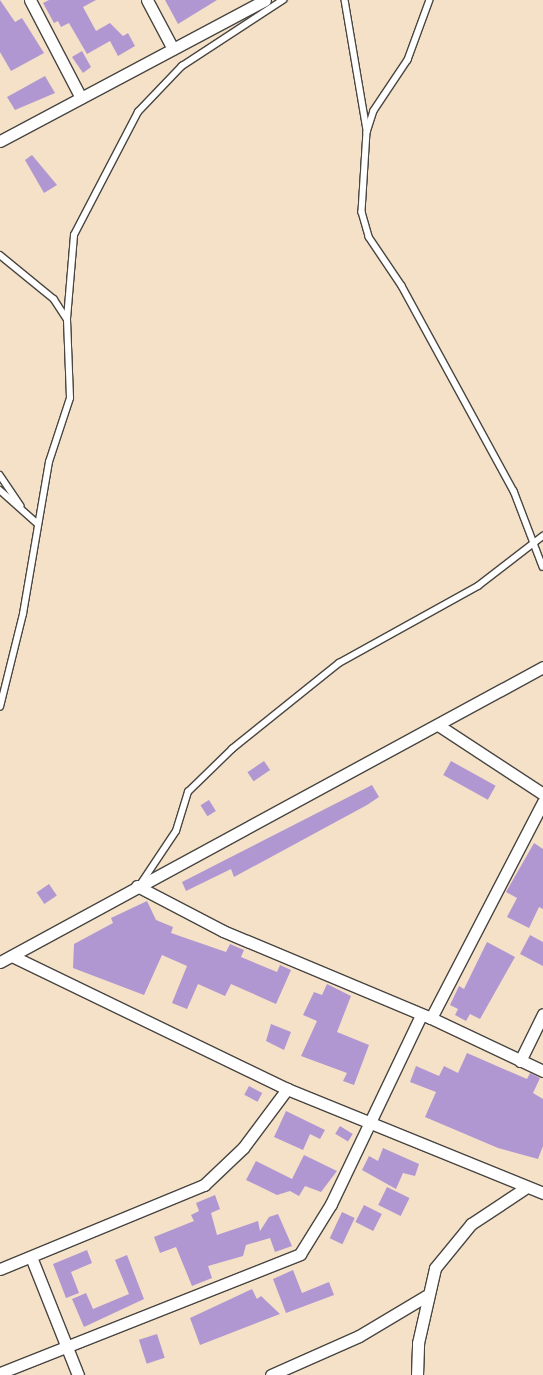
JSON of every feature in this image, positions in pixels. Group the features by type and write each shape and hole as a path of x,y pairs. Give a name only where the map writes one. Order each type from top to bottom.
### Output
{"street":[{"path":"30,0 81,98"},
{"path":"147,0 173,49"},
{"path":"0,141 263,0"},
{"path":"0,962 543,667"},
{"path":"438,725 543,794"},
{"path":"0,1373 298,1257 331,1204 369,1124 543,802"},
{"path":"139,885 223,931 426,1016 543,1071"},
{"path":"12,956 287,1089 369,1124 543,1193"},
{"path":"520,1061 543,1014"},
{"path":"0,1269 204,1185 243,1148 287,1089"},
{"path":"417,1375 426,1296 435,1268 464,1231 527,1187"},
{"path":"31,1257 78,1375"},
{"path":"271,1375 359,1336 426,1296"}],"lane":[{"path":"0,707 23,614 49,462 70,398 67,319 74,235 138,112 182,66 283,0"},
{"path":"345,0 367,132 362,212 369,238 456,381 535,539 543,567"},
{"path":"367,132 374,111 408,60 430,0"},
{"path":"0,255 54,299 67,319"},
{"path":"0,474 26,513"},
{"path":"0,490 38,524"},
{"path":"139,885 176,831 188,792 232,749 339,664 478,586 535,539 543,536"}],"building":[{"path":"0,0 15,22 22,18 44,53 11,71 0,52"},
{"path":"49,0 96,0 83,7 96,31 110,23 123,36 128,33 135,46 118,56 110,41 87,54 69,23 61,27 58,21 54,23 43,3"},
{"path":"165,0 217,0 178,24"},
{"path":"82,51 91,67 83,73 72,57"},
{"path":"45,76 55,93 15,110 7,97"},
{"path":"32,155 57,185 44,193 25,160"},
{"path":"264,761 270,770 254,781 247,772"},
{"path":"451,761 496,786 488,800 443,775"},
{"path":"372,785 379,797 367,805 234,877 231,869 186,891 182,882"},
{"path":"209,800 216,811 207,816 201,805"},
{"path":"534,843 543,849 543,909 539,907 529,928 507,917 517,898 506,892"},
{"path":"49,884 57,896 44,904 37,892"},
{"path":"147,901 156,920 173,927 171,933 226,952 230,944 244,950 241,957 277,972 280,965 291,970 276,1004 231,984 225,996 198,984 187,1009 172,1003 187,966 162,955 144,995 73,968 74,944 113,923 111,918"},
{"path":"530,935 543,942 543,966 520,954"},
{"path":"487,942 515,957 480,1019 470,1014 466,1021 455,1015 458,1009 450,1005 459,986 464,989"},
{"path":"327,984 351,996 337,1032 369,1045 354,1085 343,1081 347,1073 301,1056 317,1021 303,1015 314,992 322,995"},
{"path":"271,1024 291,1032 284,1050 266,1041"},
{"path":"467,1053 527,1079 530,1073 540,1078 533,1093 543,1099 543,1146 538,1159 498,1148 425,1117 436,1092 410,1082 416,1066 439,1076 444,1066 458,1073"},
{"path":"249,1086 262,1093 258,1102 244,1095"},
{"path":"286,1111 325,1130 320,1139 310,1134 303,1150 274,1137"},
{"path":"340,1126 353,1134 348,1142 335,1134"},
{"path":"383,1148 419,1164 415,1176 403,1173 396,1189 362,1170 369,1156 378,1161"},
{"path":"304,1155 337,1171 321,1192 305,1186 299,1196 290,1191 277,1195 246,1180 256,1161 292,1179"},
{"path":"387,1187 409,1198 401,1216 378,1205"},
{"path":"215,1195 220,1209 211,1213 217,1235 258,1221 260,1231 269,1217 278,1214 292,1246 275,1252 270,1238 246,1245 243,1256 208,1266 212,1278 192,1286 176,1247 160,1253 154,1237 194,1221 191,1215 199,1211 196,1203"},
{"path":"364,1205 382,1214 373,1231 355,1222"},
{"path":"342,1212 355,1218 342,1244 330,1238"},
{"path":"87,1250 92,1263 71,1272 79,1293 66,1298 53,1264"},
{"path":"127,1255 144,1299 84,1327 72,1299 86,1293 93,1309 129,1294 115,1260"},
{"path":"293,1270 302,1293 329,1282 334,1295 286,1313 273,1279"},
{"path":"252,1289 257,1299 261,1296 280,1314 200,1345 190,1318"},
{"path":"157,1334 165,1358 147,1364 139,1340"}]}
